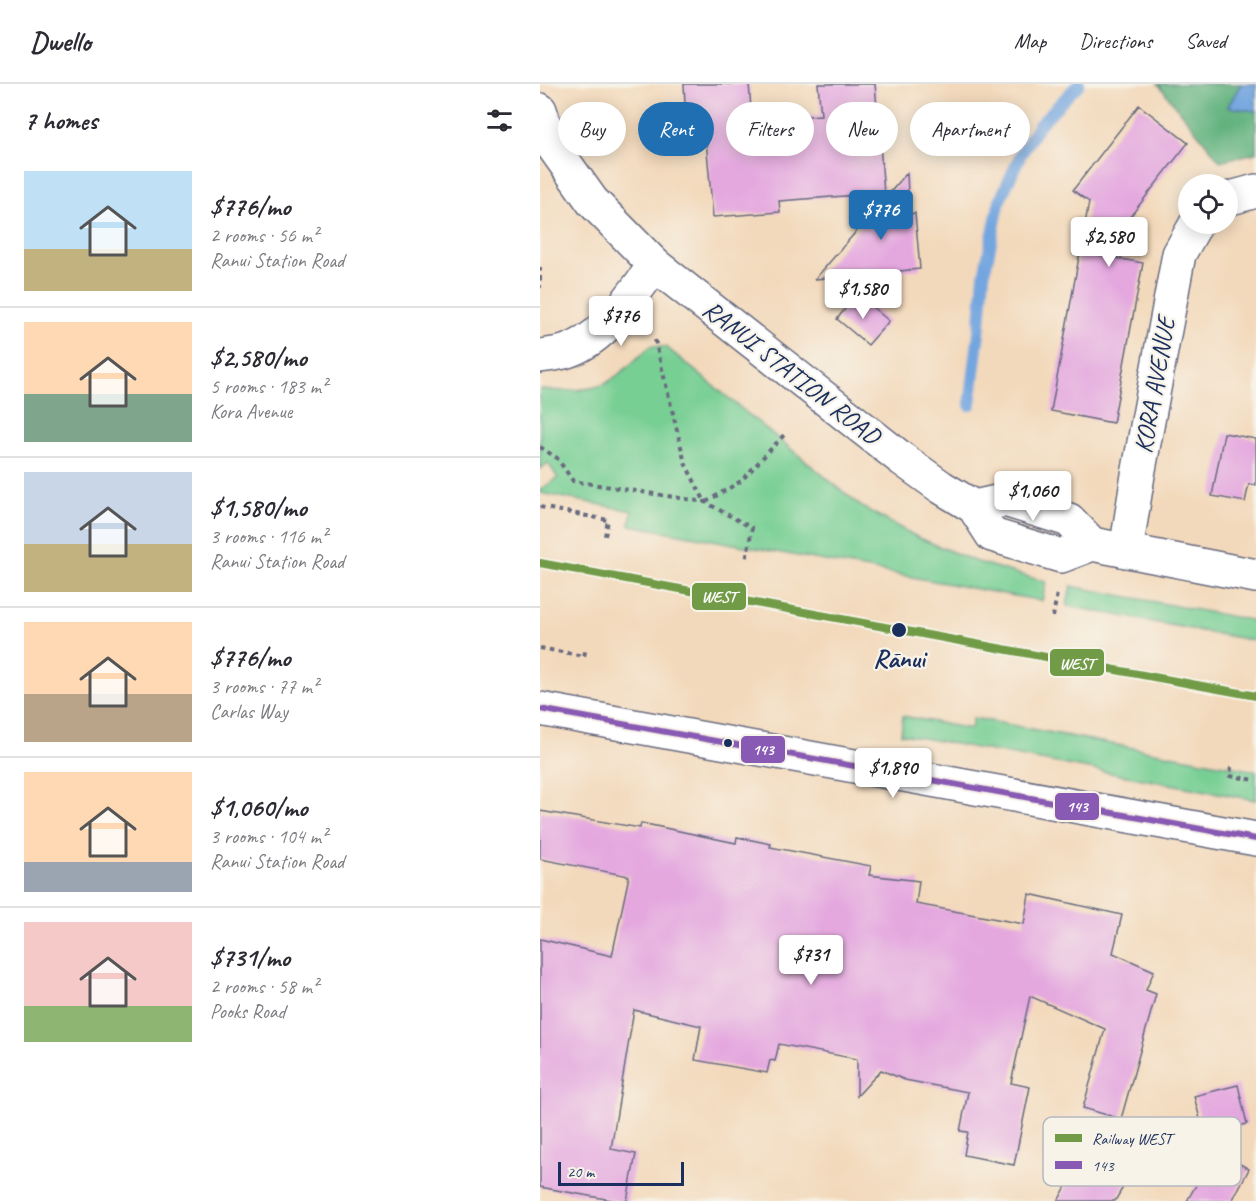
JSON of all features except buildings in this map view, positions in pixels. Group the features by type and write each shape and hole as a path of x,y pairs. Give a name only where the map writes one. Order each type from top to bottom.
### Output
{"street":[{"name":"RANUI STATION ROAD","path":"540,110 550,142 592,201 655,265 902,459 974,507 992,535 1015,544 1061,556 1092,544 1256,576"},
{"path":"1238,196 1256,191"},
{"name":"KORA AVENUE","path":"1126,551 1179,254 1190,234"},
{"path":"540,356 564,352 586,342 603,329 655,265"},
{"path":"540,709 1256,839"}],"path":[{"path":"540,267 540,288"},
{"path":"655,340 685,463 705,502"},
{"path":"705,502 741,481 784,435"},
{"path":"540,447 557,458 573,481 705,502 752,528 746,561"},
{"path":"540,507 608,520 605,536"},
{"path":"1053,617 1056,599"},
{"path":"540,648 585,656 586,648"},
{"path":"1232,767 1230,776 1256,780"}],"green space":[{"path":"1158,84 1241,84 1228,107 1256,111 1256,153 1220,161"},
{"path":"651,346 666,347 862,507 917,537 974,561 1046,582 1042,601 630,525 632,511 540,493 540,490 558,478 548,463 540,469 540,389 588,389 602,385 620,373"},
{"path":"1071,586 1256,621 1256,641 1067,606"},
{"path":"903,716 971,729 973,718 1256,771 1256,800 901,734"}],"water":[{"path":"1241,84 1256,84 1256,111 1228,107"}],"waterway":[{"path":"970,405 984,275 1000,200 1021,154 1039,125 1079,84"}],"rail line":[{"name":"WEST","path":"540,563 1256,696"}],"transit line":[{"name":"143","path":"540,709 1256,839"}],"place":[{"name":"Rānui","path":"899,630"}]}
